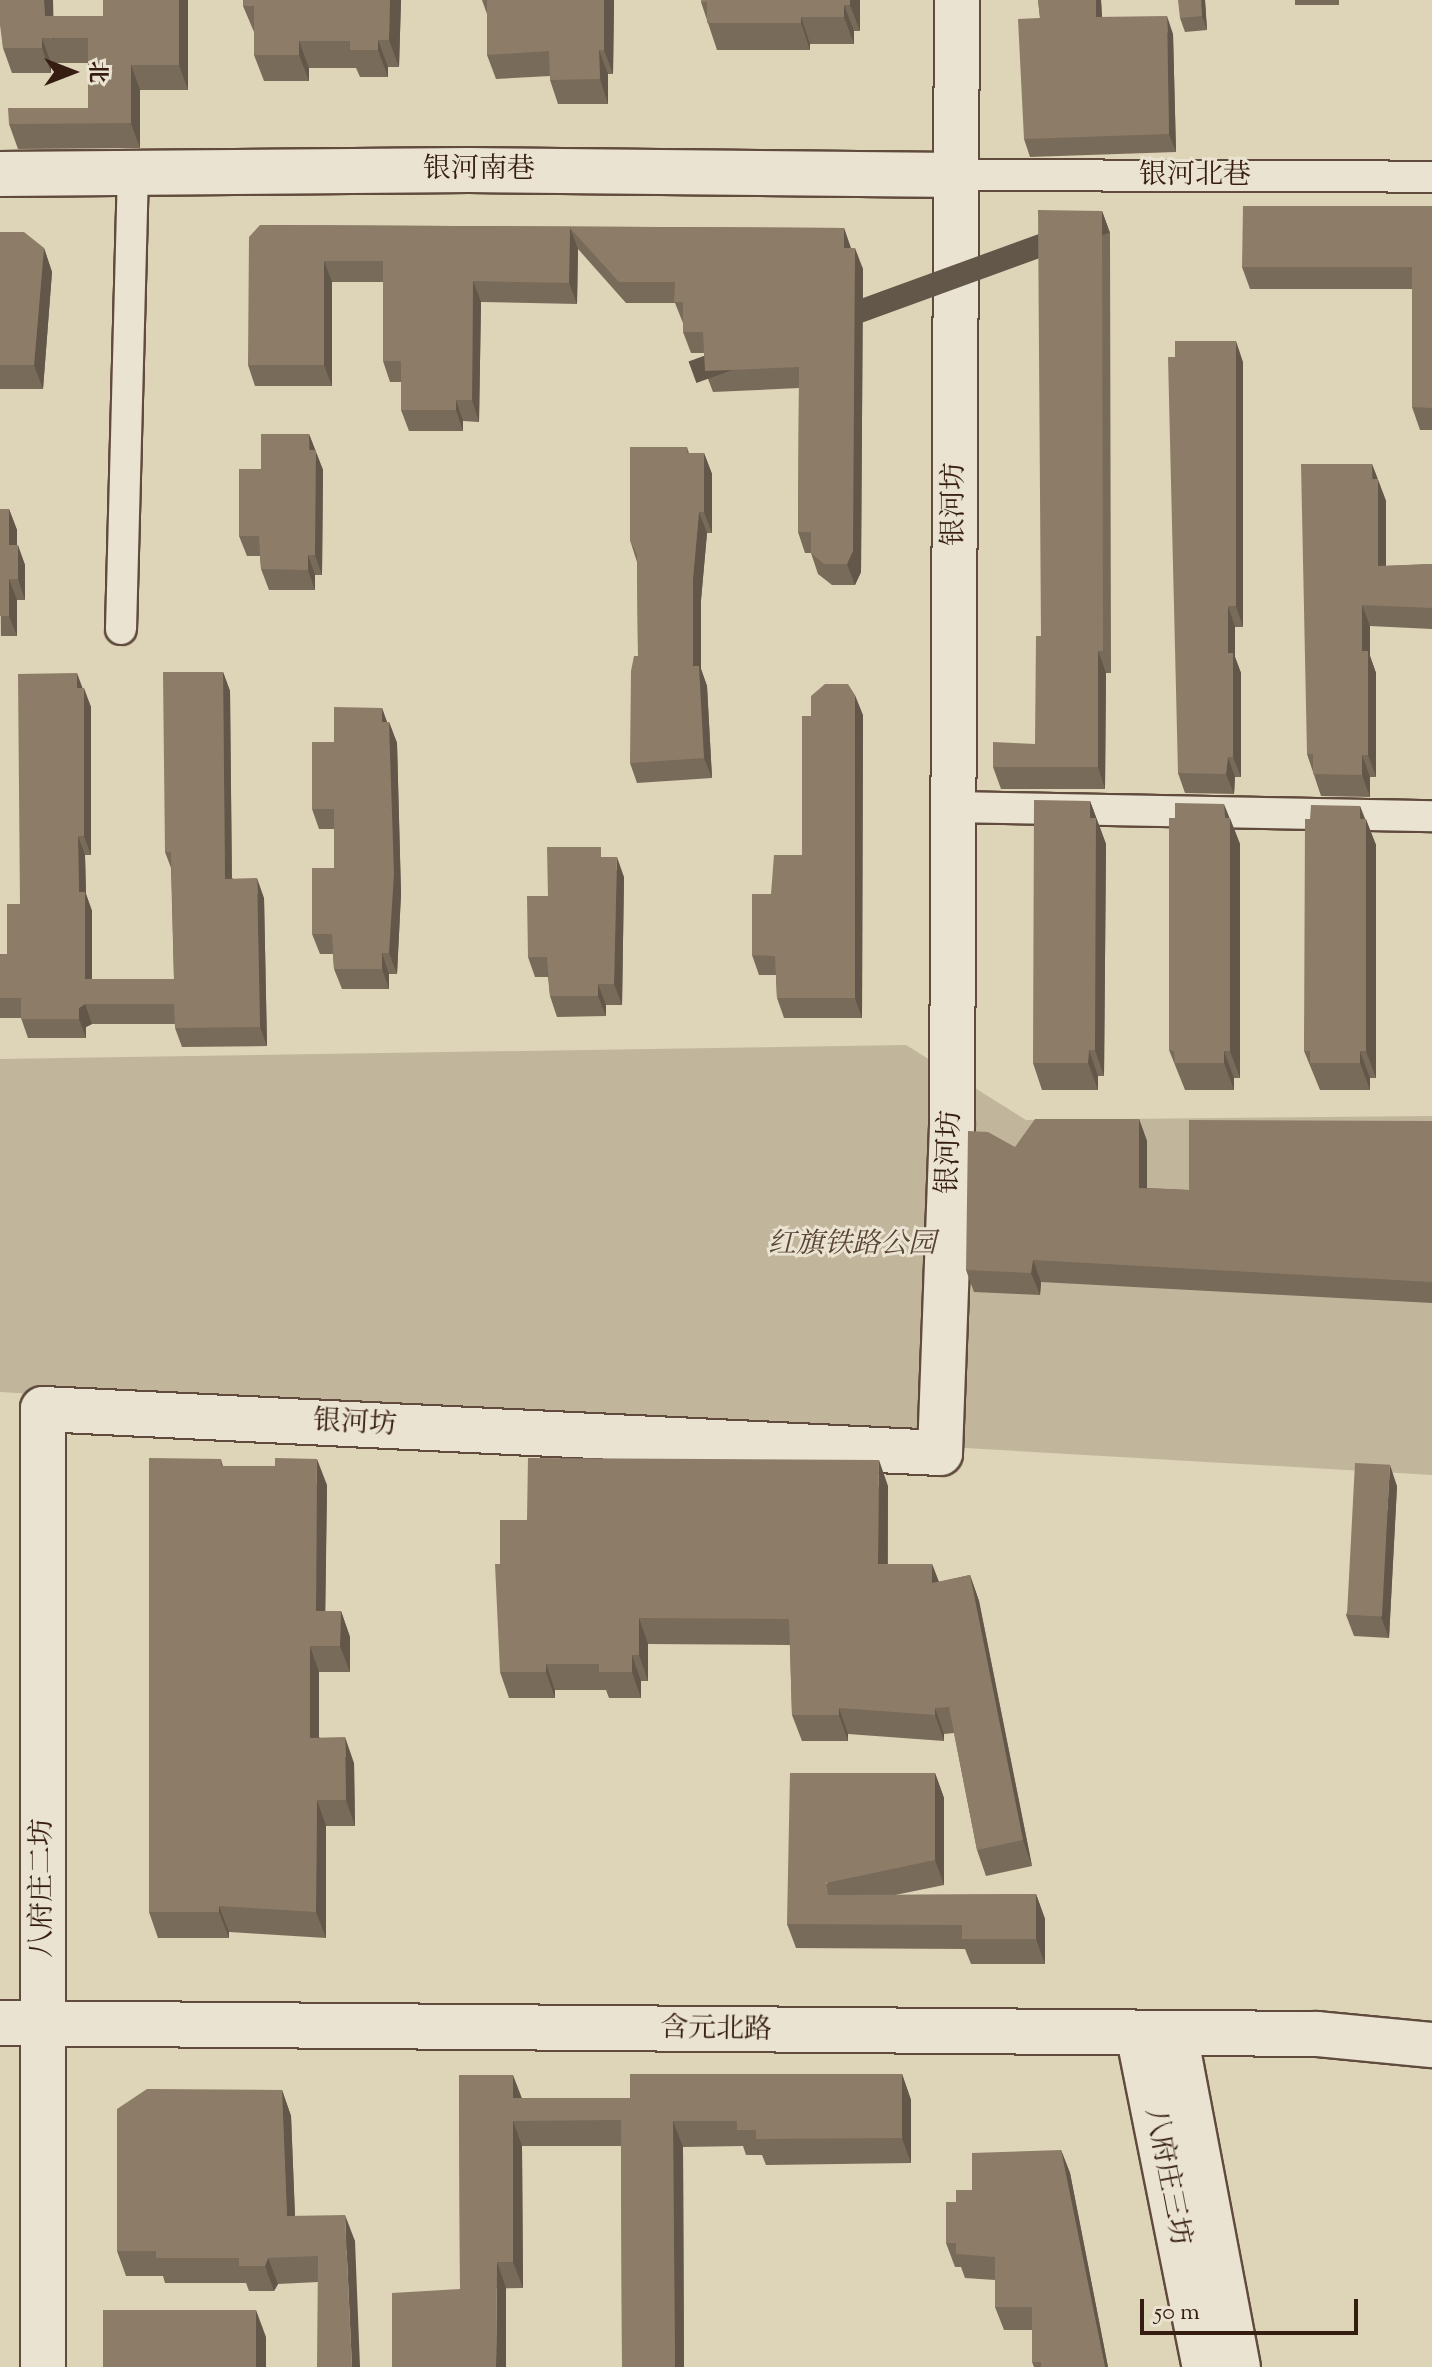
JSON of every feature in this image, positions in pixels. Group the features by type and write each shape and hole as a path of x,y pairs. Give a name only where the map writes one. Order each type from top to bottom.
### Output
{"street":[{"name":"银河坊","path":"43,1409 940,1453 952,1126 957,0"},
{"name":"银河南巷","path":"0,174 469,170 957,175"},
{"path":"121,629 133,173"},
{"name":"银河北巷","path":"957,175 1432,177"},
{"path":"954,807 1432,816"},
{"name":"八府庄二坊","path":"43,1409 43,2367"},
{"name":"含元北路","path":"0,2023 1317,2034 1432,2045"},
{"name":"八府庄三坊","path":"1157,2034 1205,2367"},
{"name":"八府庄三坊","path":"1157,2034 1238,2367"}],"green space":[{"name":"红旗铁路公园","path":"906,1045 1026,1120 1432,1116 1432,1475 0,1392 0,1059"}],"building":[{"path":"0,0 44,0 45,16 103,16 103,0 179,0 179,65 131,65 131,123 9,124 8,108 88,108 88,38 42,38 42,48 3,48"},
{"path":"243,0 390,0 389,40 378,40 378,50 350,50 350,41 299,41 299,55 254,55 254,6 243,6"},
{"path":"487,0 604,0 604,50 599,50 600,79 550,80 549,51 487,55"},
{"path":"701,0 850,0 850,5 844,5 844,17 801,17 801,23 707,23 707,2"},
{"path":"1038,0 1096,0 1096,17 1167,16 1169,134 1024,139 1018,19 1040,18"},
{"path":"1178,0 1201,0 1202,16 1180,18"},
{"path":"1243,206 1432,206 1432,408 1412,407 1412,267 1242,267"},
{"path":"1038,210 1102,211 1103,651 1098,651 1098,767 993,767 993,742 1035,744 1036,636 1041,636"},
{"path":"260,225 844,228 844,248 855,248 853,551 847,564 824,564 811,553 811,532 798,532 799,367 705,371 703,332 683,332 683,302 674,302 675,282 619,282 570,228 569,283 473,281 472,400 456,400 456,410 401,410 401,361 383,361 383,261 324,261 324,365 248,365 249,237"},
{"path":"0,232 24,232 44,248 34,365 0,365"},
{"path":"1175,341 1236,341 1236,606 1228,606 1228,653 1233,653 1233,757 1228,757 1226,774 1178,773 1168,357 1175,357"},
{"path":"261,434 309,434 309,450 316,450 315,555 308,555 308,570 261,569 259,536 239,536 239,469 261,469"},
{"path":"630,447 687,447 687,453 704,453 704,512 699,512 693,579 693,666 699,666 704,758 630,763 631,671 634,656 638,656 637,555 630,540"},
{"path":"1301,464 1372,464 1372,479 1378,479 1378,566 1432,564 1432,608 1362,605 1362,651 1368,651 1368,755 1362,755 1362,775 1313,774 1313,754 1307,754"},
{"path":"0,509 9,509 9,545 18,545 18,579 9,579 9,616 0,616"},
{"path":"163,672 223,672 225,879 257,878 260,1027 175,1028 174,1004 85,1004 79,1008 79,1019 21,1019 21,998 0,998 0,954 7,954 7,904 20,904 18,674 77,673 77,688 84,688 84,836 78,836 79,892 85,892 85,979 174,979 171,852 165,852"},
{"path":"825,684 848,684 855,695 855,998 777,998 775,956 752,955 752,894 771,894 774,855 802,855 802,716 811,716 811,696"},
{"path":"334,707 382,708 382,722 389,722 394,874 389,953 382,953 382,969 334,969 332,934 312,934 312,868 334,868 334,809 312,809 312,742 334,742"},
{"path":"1034,800 1090,801 1090,818 1096,818 1095,1050 1089,1050 1088,1063 1033,1063"},
{"path":"1175,803 1224,804 1224,818 1230,818 1230,1051 1224,1051 1224,1063 1175,1063 1174,1051 1169,1050 1169,818 1175,818"},
{"path":"1311,805 1360,806 1360,819 1366,819 1366,1051 1360,1051 1360,1063 1310,1063 1310,1051 1304,1051 1305,819 1310,819"},
{"path":"547,847 601,847 601,857 617,857 614,984 598,984 598,996 550,996 547,957 528,957 527,896 548,896"},
{"path":"1035,1119 1139,1119 1139,1188 1189,1190 1189,1120 1432,1121 1432,1282 1033,1260 1031,1273 966,1270 968,1131 988,1132 1015,1147"},
{"path":"149,1458 221,1459 221,1466 275,1466 275,1458 317,1459 316,1611 341,1611 340,1646 310,1646 310,1738 345,1737 346,1800 317,1800 316,1912 219,1906 219,1912 149,1912"},
{"path":"528,1458 879,1460 878,1564 932,1564 932,1583 970,1575 1023,1840 977,1850 949,1707 935,1708 935,1715 839,1708 839,1715 792,1715 789,1619 639,1618 639,1655 632,1655 632,1672 599,1672 599,1664 546,1664 546,1672 500,1672 495,1564 500,1564 500,1520 527,1520"},
{"path":"1355,1463 1390,1465 1382,1617 1347,1615"},
{"path":"790,1773 935,1773 935,1860 826,1883 828,1895 1036,1894 1036,1939 962,1939 962,1925 787,1924"},
{"path":"630,2074 902,2074 902,2138 756,2139 756,2130 737,2130 737,2121 673,2121 675,2367 622,2367 621,2120 513,2121 513,2262 497,2262 496,2367 392,2367 392,2293 460,2289 459,2075 513,2075 513,2098 630,2098"},
{"path":"147,2089 282,2090 287,2216 345,2215 352,2367 317,2367 318,2256 268,2258 265,2266 239,2266 239,2258 156,2258 156,2251 117,2251 117,2109"},
{"path":"1061,2150 1105,2367 1041,2367 1041,2362 1032,2362 1032,2307 995,2307 995,2257 956,2254 956,2243 946,2243 946,2202 956,2202 956,2190 972,2190 972,2153"},
{"path":"103,2310 256,2310 256,2367 103,2367"}]}
